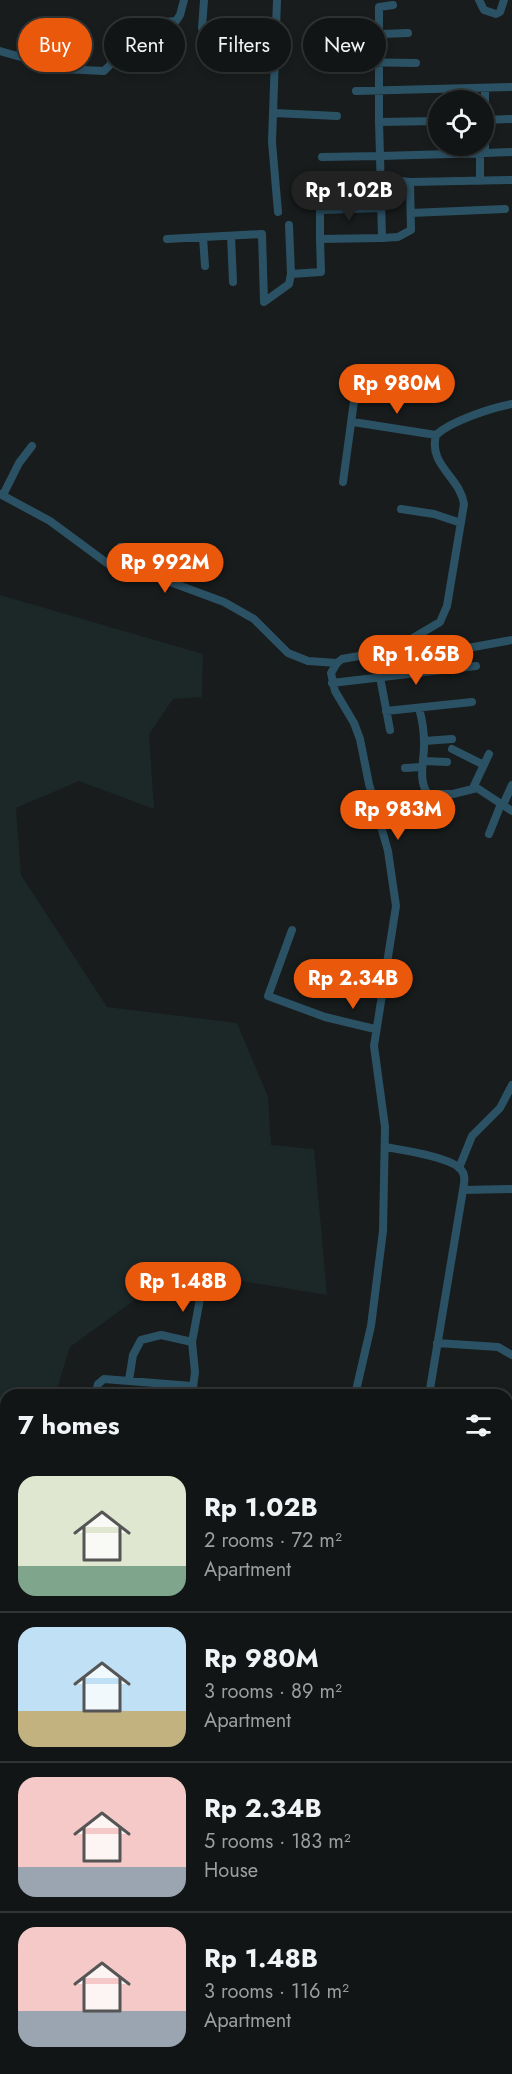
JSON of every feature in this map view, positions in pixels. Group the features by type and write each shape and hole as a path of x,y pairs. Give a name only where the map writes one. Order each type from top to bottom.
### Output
{"street":[{"path":"0,51 63,69 104,71 111,64 112,31 116,26 176,21 184,0"},
{"path":"203,18 204,0"},
{"path":"277,0 272,142 278,212"},
{"path":"479,0 484,10 496,14 500,12 504,0"},
{"path":"379,18 379,7 393,5"},
{"path":"386,34 408,33"},
{"path":"386,62 416,63"},
{"path":"379,72 382,238"},
{"path":"356,91 512,87"},
{"path":"274,113 337,116"},
{"path":"494,120 512,119"},
{"path":"379,122 428,121"},
{"path":"494,153 512,152"},
{"path":"322,157 428,155"},
{"path":"480,181 482,156"},
{"path":"321,181 512,180"},
{"path":"320,239 398,237 411,230 410,182"},
{"path":"291,274 321,272 320,210 381,208"},
{"path":"411,213 505,209"},
{"path":"167,239 262,234 264,302 289,284 291,274 289,225"},
{"path":"231,236 233,282"},
{"path":"203,237 205,266"},
{"path":"343,482 353,422 357,379"},
{"path":"32,446 19,463 2,495 50,521 115,569 162,579 238,608 254,619 288,653 315,662 337,663 393,650 432,628 443,616 447,606 461,523 463,497 436,457 434,442 436,435 472,417 512,404"},
{"path":"353,422 436,435"},
{"path":"401,509 434,514 461,523"},
{"path":"120,547 162,579"},
{"path":"393,650 406,658 512,640"},
{"path":"337,663 331,673 332,683 360,739 395,887 396,920 375,1029 374,1046 384,1104 385,1147 379,1279 357,1389"},
{"path":"332,683 476,666"},
{"path":"380,678 390,730"},
{"path":"386,711 472,702"},
{"path":"419,708 424,741 423,788 430,795 456,794 473,788 489,754"},
{"path":"424,741 452,739"},
{"path":"452,749 484,765"},
{"path":"405,768 447,762"},
{"path":"489,834 512,785"},
{"path":"473,788 512,811"},
{"path":"292,930 268,996 325,1017 375,1029"},
{"path":"459,1168 472,1136 500,1108 512,1085"},
{"path":"385,1147 426,1155 459,1168 464,1174 464,1190 430,1389"},
{"path":"464,1190 512,1190"},
{"path":"192,1389 195,1372 192,1342 202,1288"},
{"path":"129,1380 133,1355 141,1340 161,1335 192,1342"},
{"path":"437,1343 498,1347 512,1355"},
{"path":"96,1389 104,1378 186,1389"}],"shaded area":[{"path":"0,595 203,654 202,697 173,699 149,734 154,809 79,781 16,808 21,875 107,1007 237,1023 268,1097 271,1145 314,1149 327,1295 176,1270 70,1347 57,1389 0,1389"}]}
